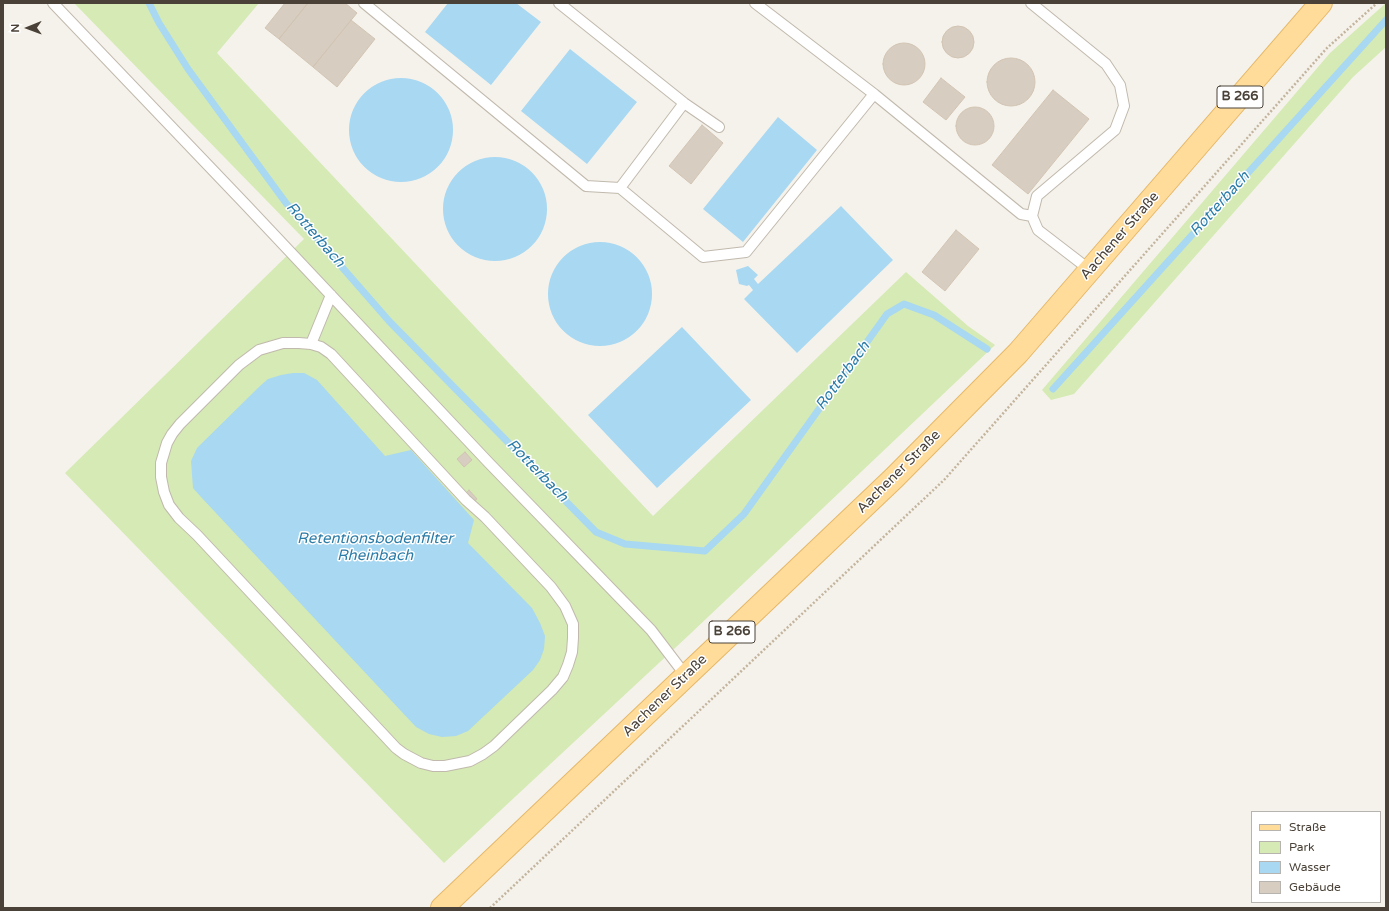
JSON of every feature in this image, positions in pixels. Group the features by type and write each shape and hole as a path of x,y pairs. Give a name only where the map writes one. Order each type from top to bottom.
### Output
{"main road":[{"name":"Aachener Straße","path":"442,908 899,473 1018,353 1321,3"}],"lane":[{"path":"53,3 499,474 651,630 686,676"},
{"path":"364,3 586,186 620,188 703,257 746,252 874,94"},
{"path":"559,3 684,103 719,127"},
{"path":"755,3 874,94 1022,214 1032,216"},
{"path":"1031,3 1106,64 1120,85 1124,106 1115,130 1037,196 1032,216 1038,230 1090,270"},
{"path":"620,188 684,103"},
{"path":"311,344 331,295"},
{"path":"283,343 311,344 321,347 331,354 551,587 565,606 573,624 572,652 563,677 552,690 494,746 470,761 458,765 433,766 417,761 396,748 197,535 179,518 170,506 164,492 161,477 161,463 167,443 180,424 239,364 259,350 283,343"}],"green space":[{"path":"74,3 259,3 217,53 653,516 906,272 968,326 995,345 689,635 444,863 65,473 304,239"},
{"path":"1386,3 1386,47 1353,77 1074,394 1051,400 1042,390 1330,53"}],"water":[{"path":"448,3 516,3 541,22 491,85 425,32"},
{"path":"570,49 637,102 587,164 521,111"},
{"path":"401,78 421,82 438,93 449,110 453,130 449,150 438,167 421,178 401,182 381,178 364,167 353,150 349,130 353,110 364,93 381,82"},
{"path":"778,117 817,150 743,242 703,209"},
{"path":"495,157 515,161 532,172 543,189 547,209 543,229 532,246 515,257 495,261 475,257 458,246 447,229 443,209 447,189 458,172 475,161"},
{"path":"841,206 893,260 797,353 744,299 753,290 749,285 739,284 736,270 748,266 758,275 754,279 758,284"},
{"path":"600,242 620,246 637,257 648,274 652,294 648,314 637,331 620,342 600,346 580,342 563,331 552,314 548,294 552,274 563,257 580,246"},
{"path":"682,327 751,400 657,488 588,415"},
{"name":"Retentionsbodenfilter Rheinbach","path":"293,373 304,373 317,380 385,456 411,450 474,520 468,543 532,608 540,623 545,636 544,649 540,660 533,670 468,731 456,736 442,737 429,734 416,727 193,488 191,461 197,448 268,379"}],"building":[{"path":"285,3 308,3 279,39 265,28"},
{"path":"308,3 345,3 357,13 313,67 279,39"},
{"path":"351,20 375,39 337,87 313,67"},
{"path":"955,26 961,26 971,33 974,42 973,48 967,55 961,58 955,58 945,51 942,45 942,39 949,29"},
{"path":"904,43 919,49 925,64 919,79 904,85 889,79 883,64 889,49"},
{"path":"1006,58 1016,58 1028,65 1035,77 1035,87 1028,99 1016,106 1006,106 998,102 991,95 987,87 987,77 991,69 998,62"},
{"path":"941,78 965,97 946,120 923,102"},
{"path":"1053,90 1089,119 1028,194 992,165"},
{"path":"971,107 979,107 989,112 993,119 993,133 989,140 979,145 971,145 961,140 959,137 956,130 956,122 961,112 964,110"},
{"path":"702,125 723,143 691,184 669,166"},
{"path":"956,230 979,249 945,291 922,272"},
{"path":"465,452 472,460 464,467 457,459"},
{"path":"469,490 477,499 473,502 465,494"}],"waterway":[{"name":"Rotterbach","path":"149,3 159,23 188,69 286,203 389,321 596,532 625,544 705,551 744,514 887,314 904,304 934,315 987,349"},
{"name":"Rotterbach","path":"1053,389 1386,20"}]}
